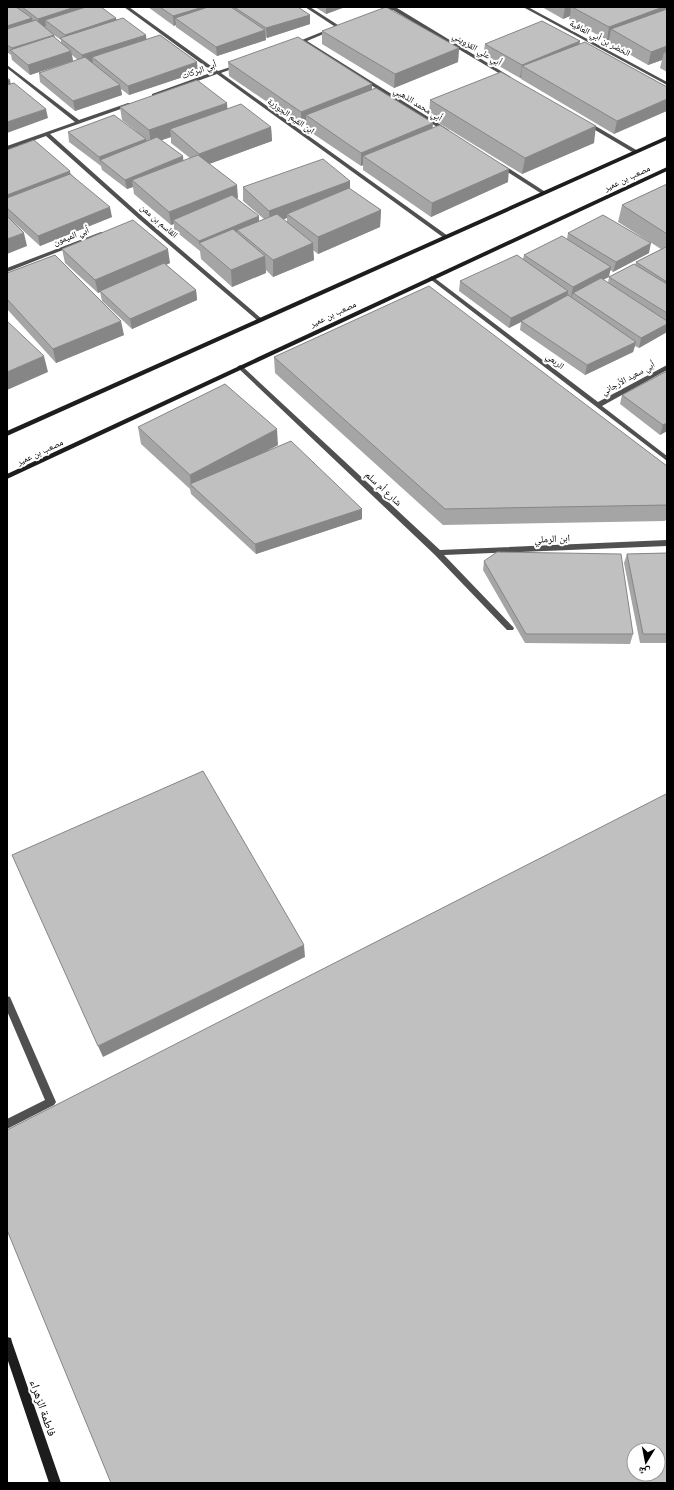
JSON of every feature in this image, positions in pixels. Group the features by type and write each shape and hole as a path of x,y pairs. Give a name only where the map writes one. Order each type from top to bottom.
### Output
{"street":[{"name":"ابن القيم الجوزية","path":"126,7 216,73 446,236"},
{"path":"306,7 339,28"},
{"name":"الخضر بن أبي العافية","path":"525,7 667,84"},
{"path":"373,15 395,8"},
{"name":"أبي علي القزويني","path":"395,8 514,80"},
{"path":"289,46 345,25"},
{"name":"أبي محمد الذهبي","path":"304,41 451,134"},
{"name":"أبي البركات","path":"151,96 245,62"},
{"path":"7,66 78,122"},
{"path":"7,148 136,101"},
{"path":"582,120 636,152"},
{"name":"القاسم بن معن","path":"47,134 141,218 260,320"},
{"name":"مصعب بن عمير","path":"7,434 667,138"},
{"path":"497,163 544,193"},
{"name":"مصعب بن عمير","path":"7,477 667,169"},
{"path":"134,221 141,218"},
{"name":"أبي الميمون","path":"7,270 111,230"},
{"name":"الربعي","path":"432,278 667,459"},
{"name":"شارع أم سلم","path":"240,367 438,553 510,628"},
{"name":"أبي سعيد الأرجاني","path":"598,405 667,367"},
{"name":"ابن الرملي","path":"438,553 667,543"},
{"path":"7,1000 51,1102 7,1124"},
{"name":"فاطمة الزهراء","path":"7,1342 55,1483"}],"building":[{"path":"7,7 16,7 32,18 7,26"},
{"path":"22,7 75,7 38,19"},
{"path":"86,7 101,7 116,18 65,35 45,20"},
{"path":"160,7 203,7 173,16"},
{"path":"208,7 231,7 265,30 216,47 175,18"},
{"path":"234,7 298,7 310,15 266,28"},
{"path":"386,7 459,48 395,74 322,31"},
{"path":"572,7 663,7 609,27"},
{"path":"667,9 667,46 651,52 611,29"},
{"path":"123,18 146,35 82,55 60,38"},
{"path":"36,20 54,35 12,48 7,45 7,29"},
{"path":"542,21 580,41 522,65 485,44"},
{"path":"160,35 197,62 128,86 92,57"},
{"path":"53,36 71,51 28,65 10,50"},
{"path":"298,37 372,84 301,112 228,62"},
{"path":"585,42 667,87 667,99 617,121 522,66"},
{"path":"85,57 120,85 73,101 39,73"},
{"path":"501,72 596,126 525,158 430,100"},
{"path":"197,80 227,103 149,130 120,107"},
{"path":"14,83 46,109 7,122 7,85"},
{"path":"376,88 433,123 361,153 306,115"},
{"path":"241,104 271,127 199,154 170,129"},
{"path":"114,115 146,139 99,157 68,132"},
{"path":"440,125 509,169 432,203 363,156"},
{"path":"157,137 183,156 125,180 100,160"},
{"path":"34,140 70,171 7,195 7,150"},
{"path":"198,155 237,185 169,212 132,180"},
{"path":"323,159 350,181 269,211 243,187"},
{"path":"70,174 110,207 38,236 7,208 7,198"},
{"path":"667,184 667,234 622,205"},
{"path":"349,188 381,210 318,237 287,214"},
{"path":"232,195 259,216 199,241 173,220"},
{"path":"277,214 313,243 273,260 237,230"},
{"path":"603,215 651,243 616,262 568,233"},
{"path":"7,216 24,233 7,239"},
{"path":"133,220 168,249 95,280 62,249"},
{"path":"233,229 265,256 231,270 199,243"},
{"path":"562,236 611,267 573,287 524,255"},
{"path":"667,247 667,282 636,262"},
{"path":"55,255 121,321 53,349 7,299 7,273"},
{"path":"517,255 568,291 511,318 460,281"},
{"path":"164,263 196,290 130,319 100,291"},
{"path":"634,264 667,284 667,313 609,277"},
{"path":"601,278 667,321 667,324 641,338 573,293"},
{"path":"429,286 667,466 667,505 445,509 274,357"},
{"path":"568,295 636,342 587,365 521,321"},
{"path":"7,321 44,356 7,372"},
{"path":"667,371 667,423 663,425 622,395"},
{"path":"225,384 277,429 190,475 138,427"},
{"path":"291,441 362,509 255,544 190,484"},
{"path":"497,552 621,554 633,634 526,634 484,561"},
{"path":"667,553 667,634 643,634 627,554"},
{"path":"203,771 304,945 98,1046 12,855"},
{"path":"666,794 667,795 667,1483 111,1483 7,1230 7,1130"}]}
